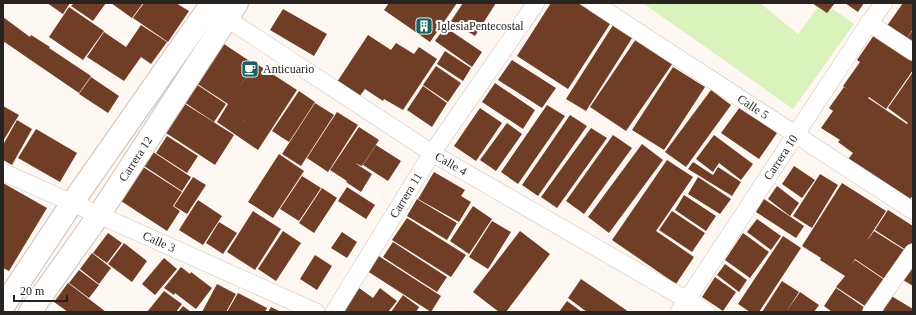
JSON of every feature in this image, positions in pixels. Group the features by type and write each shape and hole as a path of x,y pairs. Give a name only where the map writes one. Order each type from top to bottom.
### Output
{"street":[{"name":"Carrera 11","path":"334,312 432,153 536,3"},
{"name":"Calle 5","path":"594,3 913,211"},
{"name":"Carrera 10","path":"683,306 869,23 884,3"},
{"name":"Calle 4","path":"218,7 432,153 683,306 706,312"},
{"path":"3,307 72,203 218,7"},
{"name":"Carrera 12","path":"30,312 98,215 218,7"},
{"path":"869,23 913,52"},
{"name":"Calle 3","path":"3,172 316,312"},
{"path":"871,312 913,252"}],"green space":[{"path":"643,3 760,3 798,34 821,3 824,3 854,24 793,109"}],"building":[{"path":"47,3 70,3 63,14"},
{"path":"74,3 106,3 93,21 71,6"},
{"path":"111,3 143,3 132,18"},
{"path":"144,3 176,3 189,11 168,42 133,18"},
{"name":"IglesiaPentecostal","path":"389,3 457,3 430,42 384,10"},
{"path":"463,3 496,3 475,36 451,21"},
{"path":"551,3 578,3 610,24 568,89 517,56"},
{"path":"812,3 835,3 827,13"},
{"path":"845,3 864,3 858,12"},
{"path":"903,3 913,3 913,29 903,44 884,30"},
{"path":"69,7 104,31 83,60 49,37"},
{"path":"283,9 327,34 314,56 270,30"},
{"path":"3,17 30,37 31,35 50,47 49,48 91,76 79,93 3,41"},
{"path":"615,22 634,35 586,111 566,99"},
{"path":"141,25 167,42 151,64 141,57 124,81 87,57 104,32 126,47"},
{"path":"445,27 482,52 472,67 435,41"},
{"path":"913,30 913,47 905,41"},
{"path":"368,35 391,50 396,43 414,54 419,47 437,59 403,110 384,99 383,101 365,89 359,97 337,82"},
{"path":"874,35 913,54 913,70 886,109 869,97 868,98 907,124 908,123 888,108 913,72 913,195 909,201 846,162 853,153 838,142 840,140 821,128 833,111 829,108 844,87 849,90 843,86 860,62 857,60"},
{"path":"638,36 675,60 626,131 590,107"},
{"path":"224,44 254,64 235,94 255,63 297,90 258,150 217,122 228,104 196,83 203,73 204,74"},
{"path":"445,51 471,68 463,81 437,64"},
{"path":"512,60 556,88 542,108 498,80"},
{"path":"436,66 461,83 448,102 423,85"},
{"path":"673,67 705,87 664,150 632,130"},
{"path":"91,77 119,96 108,113 79,94"},
{"path":"495,83 535,110 523,129 482,102"},
{"path":"196,84 226,104 214,122 184,102"},
{"path":"423,86 447,103 432,127 407,110"},
{"path":"711,90 731,105 686,167 665,152"},
{"path":"299,91 315,102 289,142 272,131"},
{"path":"315,103 334,115 301,166 282,154"},
{"path":"185,104 234,135 215,165 166,133"},
{"path":"547,105 565,116 518,184 501,172"},
{"path":"3,106 19,115 3,141"},
{"path":"740,107 777,133 759,159 721,133"},
{"path":"480,108 502,123 476,161 454,146"},
{"path":"337,112 358,125 328,172 307,158"},
{"path":"570,115 587,126 538,196 522,185"},
{"path":"17,120 32,129 12,165 3,160 3,145"},
{"path":"507,123 522,134 496,171 480,160"},
{"path":"359,127 379,140 362,166 355,163 372,174 361,192 330,170"},
{"path":"591,128 607,138 557,208 541,197"},
{"path":"36,129 77,153 60,182 18,158"},
{"path":"613,135 632,148 584,214 566,201"},
{"path":"714,135 753,164 741,180 719,163 713,172 696,159"},
{"path":"167,136 198,156 187,173 156,153"},
{"path":"642,144 663,160 609,233 588,217"},
{"path":"376,145 401,161 388,181 363,165"},
{"path":"147,148 191,177 182,191 138,162"},
{"path":"279,154 304,171 273,218 248,202"},
{"path":"667,160 693,177 656,231 694,257 676,284 612,240"},
{"path":"693,162 713,175 718,167 741,182 732,196 688,169"},
{"path":"137,163 182,192 173,206 180,211 167,231 121,201 135,181 128,177"},
{"path":"794,166 815,180 802,198 782,184"},
{"path":"434,172 465,190 461,196 471,202 459,222 418,199"},
{"path":"820,174 838,185 812,228 793,216"},
{"path":"302,176 321,188 299,221 280,209"},
{"path":"193,177 206,185 187,214 174,206"},
{"path":"698,177 731,199 720,214 688,194"},
{"path":"3,183 47,208 9,271 3,268"},
{"path":"842,183 886,211 866,242 874,231 909,253 889,282 855,259 852,264 855,260 889,283 871,310 836,287 845,276 802,246"},
{"path":"777,186 799,203 790,216 768,199"},
{"path":"347,187 375,205 366,219 338,201"},
{"path":"322,188 337,198 314,233 299,223"},
{"path":"684,195 716,216 706,231 675,210"},
{"path":"417,199 457,223 447,240 407,216"},
{"path":"764,199 804,226 796,238 756,212"},
{"path":"198,200 222,216 203,245 179,230"},
{"path":"473,206 492,219 469,254 450,241"},
{"path":"888,210 913,226 913,246 909,252 875,230"},
{"path":"253,211 281,229 255,270 227,252"},
{"path":"672,211 705,233 692,252 659,230"},
{"path":"407,218 466,255 451,277 392,240"},
{"path":"757,219 781,236 771,250 747,232"},
{"path":"492,221 511,232 488,269 469,257"},
{"path":"219,222 237,233 223,254 206,243"},
{"path":"283,231 301,243 276,281 258,269"},
{"path":"520,231 550,254 506,312 499,312 473,292"},
{"path":"342,232 357,242 347,258 331,248"},
{"path":"108,233 122,243 107,263 93,253"},
{"path":"743,233 769,252 750,278 725,260"},
{"path":"783,236 801,248 759,312 750,312 738,304"},
{"path":"393,242 447,277 437,292 383,257"},
{"path":"124,243 147,261 132,282 108,264"},
{"path":"92,253 111,268 99,284 80,269"},
{"path":"374,253 441,296 431,312 364,269"},
{"path":"315,255 332,266 317,290 300,279"},
{"path":"164,258 177,269 155,295 142,284"},
{"path":"725,264 747,280 739,292 717,275"},
{"path":"913,265 913,286 903,280"},
{"path":"181,267 190,274 191,272 212,288 196,309 175,293 174,295 164,288"},
{"path":"79,270 99,285 89,298 69,283"},
{"path":"715,277 736,292 723,311 702,297"},
{"path":"581,279 629,312 587,312 568,298"},
{"path":"782,281 799,292 786,312 762,312"},
{"path":"68,283 106,312 68,312 54,302"},
{"path":"217,284 236,294 226,312 202,312"},
{"path":"359,288 373,298 380,288 397,301 388,312 341,312"},
{"path":"836,288 871,312 832,312 824,306"},
{"path":"164,291 182,304 176,312 147,312"},
{"path":"800,292 819,305 814,312 786,312"},
{"path":"238,293 267,308 265,312 227,312"},
{"path":"888,294 913,309 913,312 886,312 879,308"},
{"path":"403,295 419,307 416,312 391,312"},
{"path":"567,301 582,312 559,312"},
{"path":"183,306 191,312 178,312"},
{"path":"271,307 281,312 268,312"}],"place":[{"name":"IglesiaPentecostal","path":"424,26"},
{"name":"Anticuario","path":"250,69"}]}
